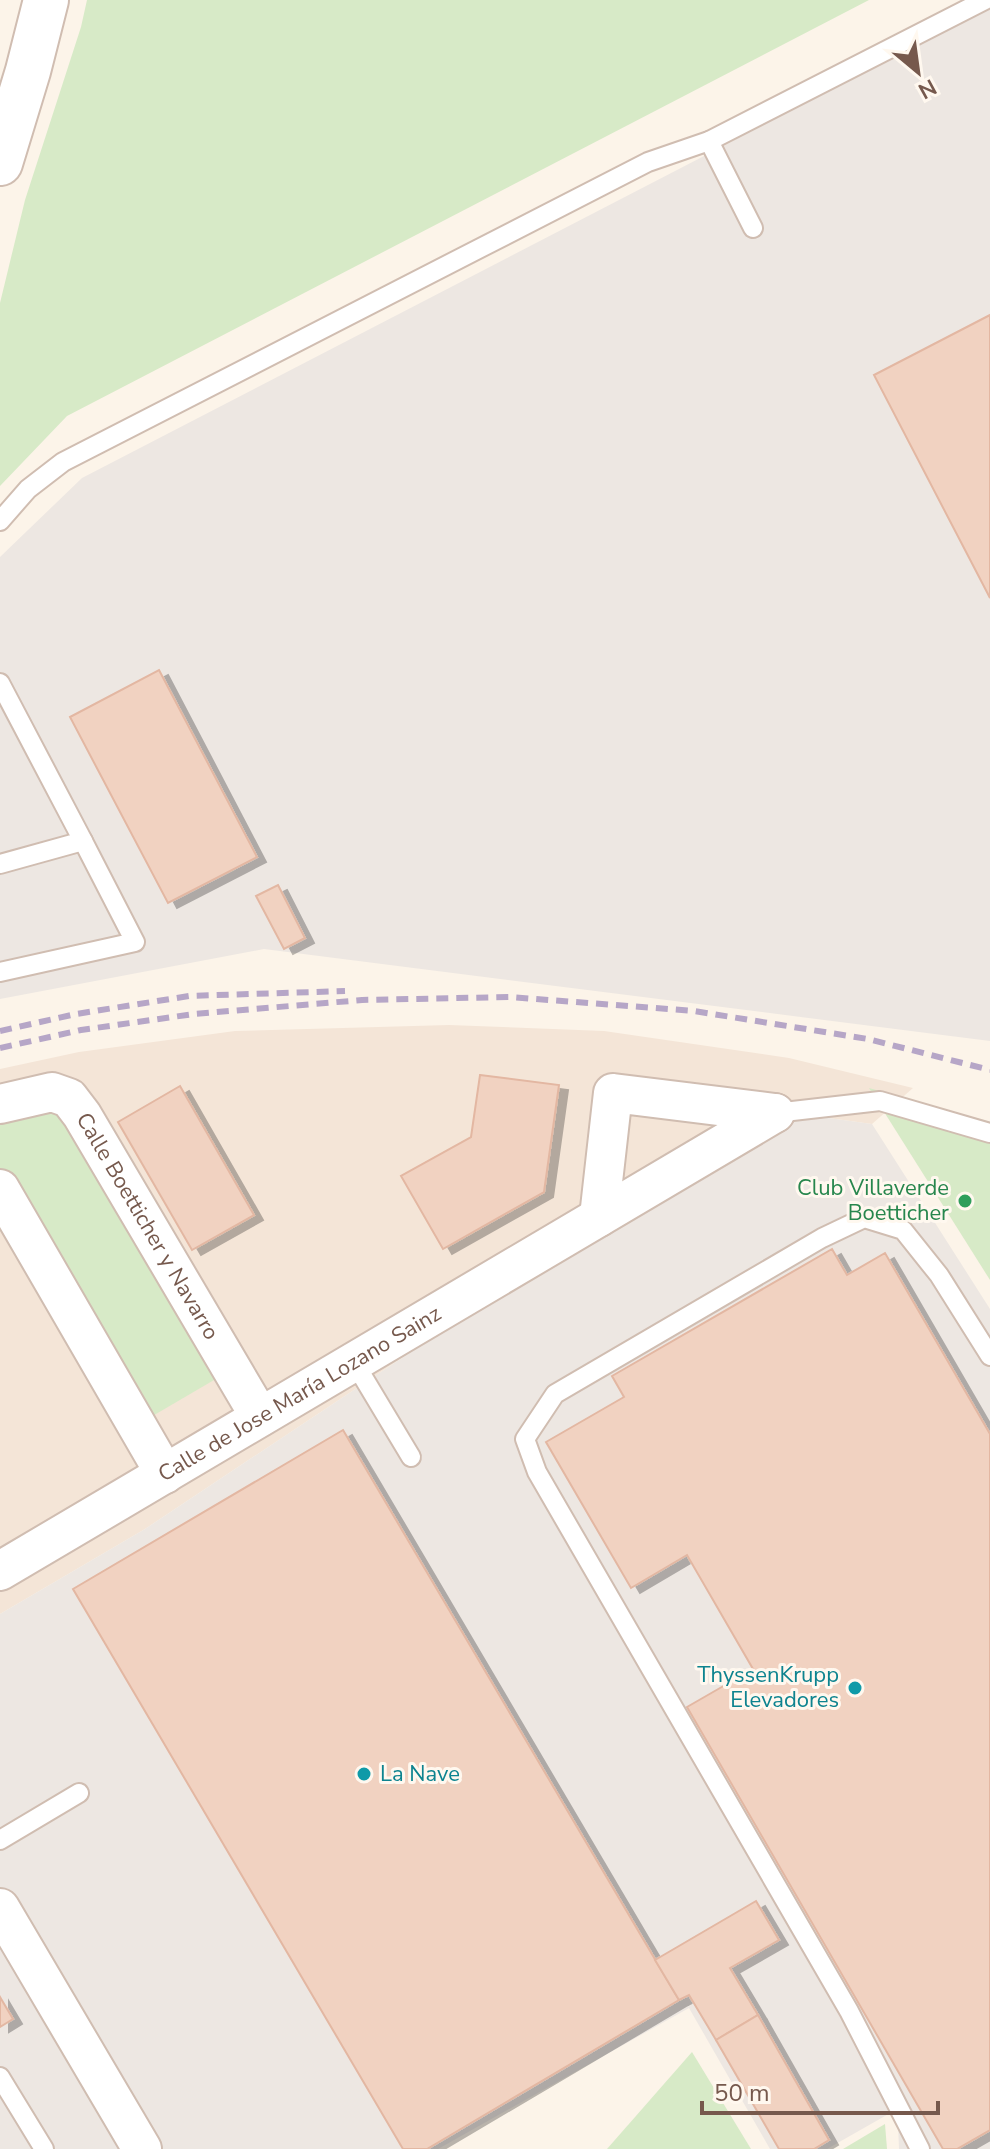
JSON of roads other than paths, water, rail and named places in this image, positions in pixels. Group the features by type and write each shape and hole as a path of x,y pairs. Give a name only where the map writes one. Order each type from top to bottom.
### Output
{"street":[{"path":"0,75 19,0"},
{"path":"0,163 46,0"},
{"name":"Calle Boetticher y Navarro","path":"0,1104 52,1092 69,1098 82,1115 260,1417"},
{"path":"599,1217 613,1093 775,1113"},
{"name":"Calle de Jose María Lozano Sainz","path":"0,1571 775,1113"},
{"path":"0,1189 165,1474"},
{"path":"0,1908 142,2149"}],"lane":[{"path":"0,521 28,489 63,462 648,162 709,141 985,0"},
{"path":"709,141 753,228"},
{"path":"0,683 135,942 0,972"},
{"path":"0,864 83,841"},
{"path":"775,1113 880,1101 990,1133"},
{"path":"920,2149 849,2011 537,1472 525,1439 555,1394 809,1246 864,1218 903,1230 939,1275 990,1356"},
{"path":"354,1362 411,1457"},
{"path":"0,1840 79,1793"},
{"path":"0,2077 44,2149"}],"railway":[{"path":"0,1031 76,1014 189,996 345,991"},
{"path":"0,1048 81,1030 194,1014 362,1000 510,997 694,1011 868,1039 990,1070"}],"place":[{"name":"Club Villaverde Boetticher","path":"965,1201"},
{"name":"ThyssenKrupp Elevadores","path":"855,1688"},
{"name":"La Nave","path":"364,1774"}]}
